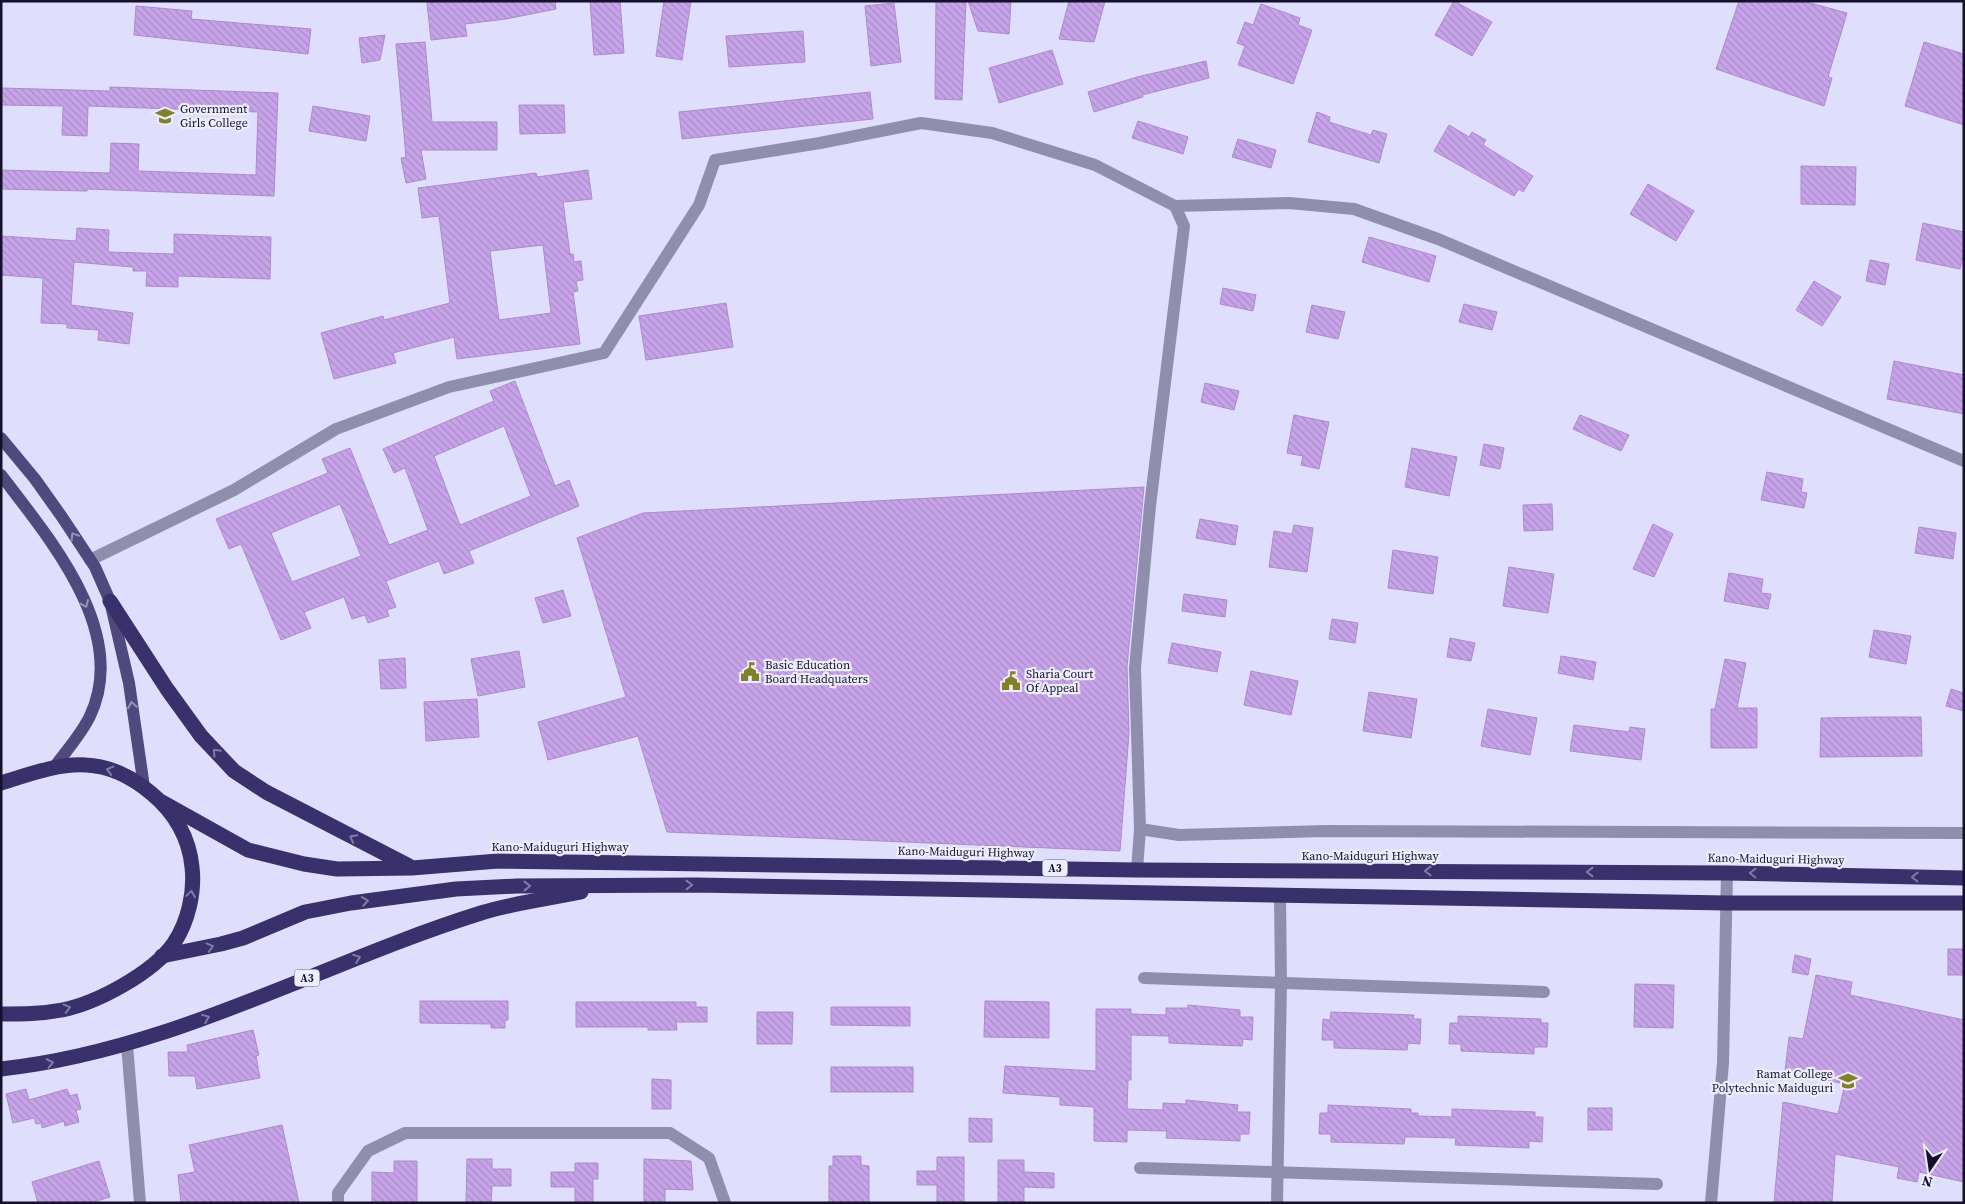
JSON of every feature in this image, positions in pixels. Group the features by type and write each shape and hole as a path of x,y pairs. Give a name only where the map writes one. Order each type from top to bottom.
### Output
{"highway":[{"path":"110,601 172,697 201,736 234,771 266,792 412,868"},
{"name":"A3","path":"1,783 53,769 86,764 111,770 133,779 162,802 175,818 185,836 191,856 193,877 192,898 186,918 174,942 162,956 126,984 96,1000 63,1010 29,1014 1,1014"},
{"name":"Kano-Maiduguri Highway","path":"162,802 248,850 304,864 337,869 412,868 498,861 1137,870 1727,873 1964,878"},
{"name":"A3","path":"162,956 201,949 243,938 304,912 398,895 517,886 1727,903 1964,903"},
{"name":"A3","path":"1,1069 44,1065 127,1044 186,1026 392,944 483,912 613,886"}],"main road":[{"path":"1,438 34,479 90,560 110,601 129,683 144,788"},
{"path":"1,475 70,570 87,606 98,637 101,662 97,695 90,716 53,769"}],"street":[{"path":"90,560 234,490 336,429 449,387 604,353 699,206 715,160 820,143 921,123 992,132 1095,165 1175,206 1289,203 1354,209 1447,243 1964,461"},
{"path":"1137,870 1140,829 1135,668 1150,506 1184,226 1175,206"},
{"path":"1140,829 1179,835 1326,831 1964,833"},
{"path":"1711,1203 1723,1063 1727,873"},
{"path":"1277,1203 1281,983 1280,897"},
{"path":"1144,978 1544,992"},
{"path":"127,1044 140,1203"},
{"path":"338,1203 338,1193 368,1151 405,1133 670,1133 709,1158 725,1203"},
{"path":"1140,1168 1658,1184"}],"building":[{"path":"439,1 555,1 556,9 506,19 465,24 467,36 431,40 427,3"},
{"path":"590,1 620,1 624,53 594,55"},
{"path":"664,1 691,1 682,60 656,56"},
{"path":"936,1 966,1 962,100 935,99"},
{"path":"968,1 1011,1 1009,34 978,31"},
{"path":"1069,1 1105,1 1094,42 1059,39"},
{"path":"1454,1 1492,22 1472,56 1435,35"},
{"path":"1739,1 1803,1 1847,13 1828,77 1832,78 1824,106 1716,69"},
{"path":"894,3 901,62 871,66 865,6"},
{"path":"1261,4 1300,18 1298,25 1312,30 1293,84 1238,65 1245,46 1237,43 1245,22 1253,25"},
{"path":"136,6 192,11 191,19 311,29 308,54 134,35"},
{"path":"803,31 805,62 729,67 726,36"},
{"path":"385,35 380,60 362,63 359,38"},
{"path":"425,42 432,122 497,122 497,150 421,150 426,179 406,183 401,158 406,157 396,44"},
{"path":"1924,42 1964,54 1964,125 1905,106"},
{"path":"1052,50 1063,84 999,103 989,68"},
{"path":"1206,61 1209,78 1142,95 1143,97 1094,112 1088,92 1137,77"},
{"path":"110,87 278,93 274,196 87,189 87,191 1,189 1,170 110,173 111,143 139,144 138,171 256,175 258,112 88,106 87,136 62,135 63,106 1,105 1,88 110,91"},
{"path":"870,92 873,119 682,139 679,112"},
{"path":"519,105 564,105 565,133 520,134"},
{"path":"313,106 370,116 366,141 309,131"},
{"path":"1317,112 1330,117 1329,122 1371,135 1373,130 1387,134 1379,163 1308,142"},
{"path":"1138,121 1188,137 1183,154 1132,138"},
{"path":"1449,125 1469,137 1472,132 1486,140 1483,145 1533,176 1523,192 1519,189 1514,196 1434,151"},
{"path":"1238,139 1276,150 1271,168 1232,157"},
{"path":"1801,166 1856,167 1855,205 1801,204"},
{"path":"588,170 592,199 563,202 570,254 573,254 574,262 581,261 583,280 576,281 578,291 573,292 580,344 457,359 454,337 393,353 396,363 334,379 321,333 383,316 384,320 450,303 439,216 422,218 418,188 536,173 537,177","holes":["543,245 551,313 499,320 490,251"]},
{"path":"1648,184 1694,211 1676,241 1630,214"},
{"path":"1923,223 1964,232 1964,252 1960,269 1916,260"},
{"path":"77,228 109,230 108,252 174,254 174,234 271,237 270,279 178,276 178,287 146,286 147,271 133,271 133,267 74,262 71,305 133,313 129,344 98,340 99,330 67,328 67,324 41,323 43,278 1,275 1,236 76,241"},
{"path":"1369,237 1436,256 1429,282 1362,262"},
{"path":"1870,260 1889,264 1885,285 1866,281"},
{"path":"1814,281 1841,297 1822,326 1796,310"},
{"path":"1223,288 1256,295 1253,311 1220,304"},
{"path":"726,303 733,347 646,360 639,316"},
{"path":"1464,304 1497,312 1492,330 1459,322"},
{"path":"1312,305 1345,312 1338,339 1306,332"},
{"path":"1894,361 1964,375 1964,414 1887,399"},
{"path":"515,381 555,486 569,480 579,506 469,551 474,563 444,574 439,561 386,581 396,607 387,610 389,616 368,623 365,615 352,619 344,597 304,612 311,628 281,640 241,544 229,549 216,519 328,473 322,459 350,448 389,545 428,530 405,468 394,473 383,449 494,401 490,391","holes":["504,426 531,496 460,525 434,456","340,504 361,556 292,582 271,533"]},
{"path":"1205,383 1239,391 1234,410 1201,402"},
{"path":"1294,415 1329,422 1319,469 1301,465 1303,456 1287,453"},
{"path":"1580,415 1629,435 1621,451 1573,429"},
{"path":"1484,444 1504,448 1500,469 1480,465"},
{"path":"1412,448 1457,457 1449,496 1405,487"},
{"path":"1767,472 1803,479 1801,492 1807,493 1804,508 1761,500"},
{"path":"1144,487 1127,667 1129,733 1120,851 667,832 638,736 548,760 538,722 626,697 577,538 643,513"},
{"path":"1552,504 1553,530 1524,531 1523,505"},
{"path":"1200,519 1238,526 1235,545 1196,538"},
{"path":"1653,524 1673,534 1654,577 1633,569"},
{"path":"1294,525 1313,528 1307,572 1269,567 1274,531 1292,534"},
{"path":"1919,527 1956,533 1953,559 1915,553"},
{"path":"1393,550 1438,557 1433,594 1388,588"},
{"path":"1509,567 1554,574 1548,613 1503,606"},
{"path":"1729,573 1763,579 1761,593 1771,594 1768,609 1724,601"},
{"path":"563,590 571,616 543,623 535,598"},
{"path":"1184,594 1227,600 1225,617 1182,611"},
{"path":"1332,619 1358,623 1355,643 1329,639"},
{"path":"1874,630 1911,636 1906,664 1869,657"},
{"path":"1450,638 1475,643 1471,661 1447,657"},
{"path":"1172,643 1221,652 1217,672 1168,663"},
{"path":"519,651 525,687 478,696 471,659"},
{"path":"1561,656 1596,662 1593,680 1558,673"},
{"path":"405,658 406,688 381,689 379,660"},
{"path":"1725,659 1746,663 1737,708 1757,708 1757,748 1711,748 1711,709 1715,709"},
{"path":"1251,671 1298,681 1291,715 1244,705"},
{"path":"1951,689 1964,693 1964,711 1946,706"},
{"path":"1369,692 1417,699 1411,738 1363,731"},
{"path":"477,699 479,737 426,741 424,702"},
{"path":"1488,709 1537,718 1530,755 1481,746"},
{"path":"1921,717 1922,756 1820,757 1821,718"},
{"path":"1574,725 1629,732 1630,727 1645,729 1641,760 1570,751"},
{"path":"1948,949 1964,949 1964,975 1948,975"},
{"path":"1795,955 1811,959 1808,975 1792,972"},
{"path":"1816,975 1852,982 1850,995 1964,1020 1964,1182 1919,1172 1917,1182 1897,1178 1899,1167 1835,1154 1832,1203 1774,1203 1783,1102 1838,1114 1845,1084 1785,1071 1789,1037 1803,1039"},
{"path":"1635,984 1674,985 1673,1028 1634,1027"},
{"path":"420,1001 508,1001 508,1020 505,1020 505,1028 491,1028 491,1024 420,1023"},
{"path":"985,1001 1049,1002 1049,1038 984,1037"},
{"path":"576,1002 696,1002 696,1007 707,1007 707,1022 676,1022 677,1030 648,1030 648,1027 576,1027"},
{"path":"1188,1005 1240,1010 1240,1017 1253,1017 1252,1040 1243,1039 1242,1046 1169,1043 1169,1036 1131,1035 1131,1080 1128,1080 1127,1109 1163,1110 1163,1103 1186,1104 1186,1100 1238,1105 1237,1112 1250,1112 1249,1134 1240,1134 1240,1141 1166,1138 1167,1131 1127,1130 1127,1142 1094,1141 1094,1107 1060,1105 1060,1097 1003,1093 1005,1066 1096,1071 1096,1009 1131,1009 1131,1014 1166,1015 1166,1008 1188,1008"},
{"path":"831,1007 910,1007 910,1026 831,1025"},
{"path":"757,1012 793,1012 792,1044 757,1044"},
{"path":"1331,1012 1414,1015 1413,1019 1421,1019 1420,1044 1408,1043 1407,1050 1334,1048 1334,1040 1322,1040 1323,1019 1330,1020"},
{"path":"1458,1016 1541,1019 1541,1023 1548,1023 1547,1047 1534,1047 1534,1054 1461,1051 1461,1044 1449,1044 1450,1023 1458,1023"},
{"path":"253,1030 259,1055 256,1056 260,1078 197,1089 195,1076 169,1076 168,1052 188,1052 187,1045"},
{"path":"831,1067 913,1067 913,1092 831,1092"},
{"path":"652,1079 671,1080 671,1109 652,1109"},
{"path":"26,1089 29,1100 67,1089 70,1096 77,1094 81,1109 76,1110 79,1122 65,1126 64,1121 42,1128 41,1123 36,1124 34,1118 13,1123 6,1094"},
{"path":"1328,1105 1411,1109 1411,1113 1418,1113 1418,1116 1452,1117 1452,1109 1535,1112 1535,1117 1543,1117 1542,1142 1529,1141 1529,1148 1455,1145 1456,1138 1405,1137 1404,1144 1331,1142 1331,1134 1319,1134 1320,1113 1328,1113"},
{"path":"1588,1108 1612,1108 1612,1130 1588,1130"},
{"path":"969,1118 992,1119 992,1142 969,1142"},
{"path":"282,1125 299,1203 181,1203 178,1175 195,1172 189,1145"},
{"path":"833,1156 861,1156 861,1165 869,1166 869,1203 829,1203 829,1166 833,1166"},
{"path":"937,1157 964,1157 964,1203 937,1203 937,1185 917,1185 917,1171 937,1171"},
{"path":"467,1159 492,1159 492,1169 511,1169 511,1186 492,1186 491,1203 466,1203"},
{"path":"644,1159 691,1161 693,1190 665,1189 665,1203 644,1203"},
{"path":"998,1160 1024,1160 1024,1172 1054,1173 1054,1188 1024,1187 1024,1203 998,1203"},
{"path":"99,1161 110,1197 90,1203 38,1203 32,1182"},
{"path":"394,1161 417,1161 417,1203 372,1203 372,1172 394,1173"},
{"path":"575,1163 598,1163 598,1179 593,1179 593,1203 575,1203 575,1187 551,1187 551,1172 575,1172"}],"place":[{"name":"Government Girls College","path":"165,116"},
{"name":"Basic Education Board Headquaters","path":"750,672"},
{"name":"Sharia Court Of Appeal","path":"1011,681"},
{"name":"Ramat College Polytechnic Maiduguri","path":"1848,1081"}]}
